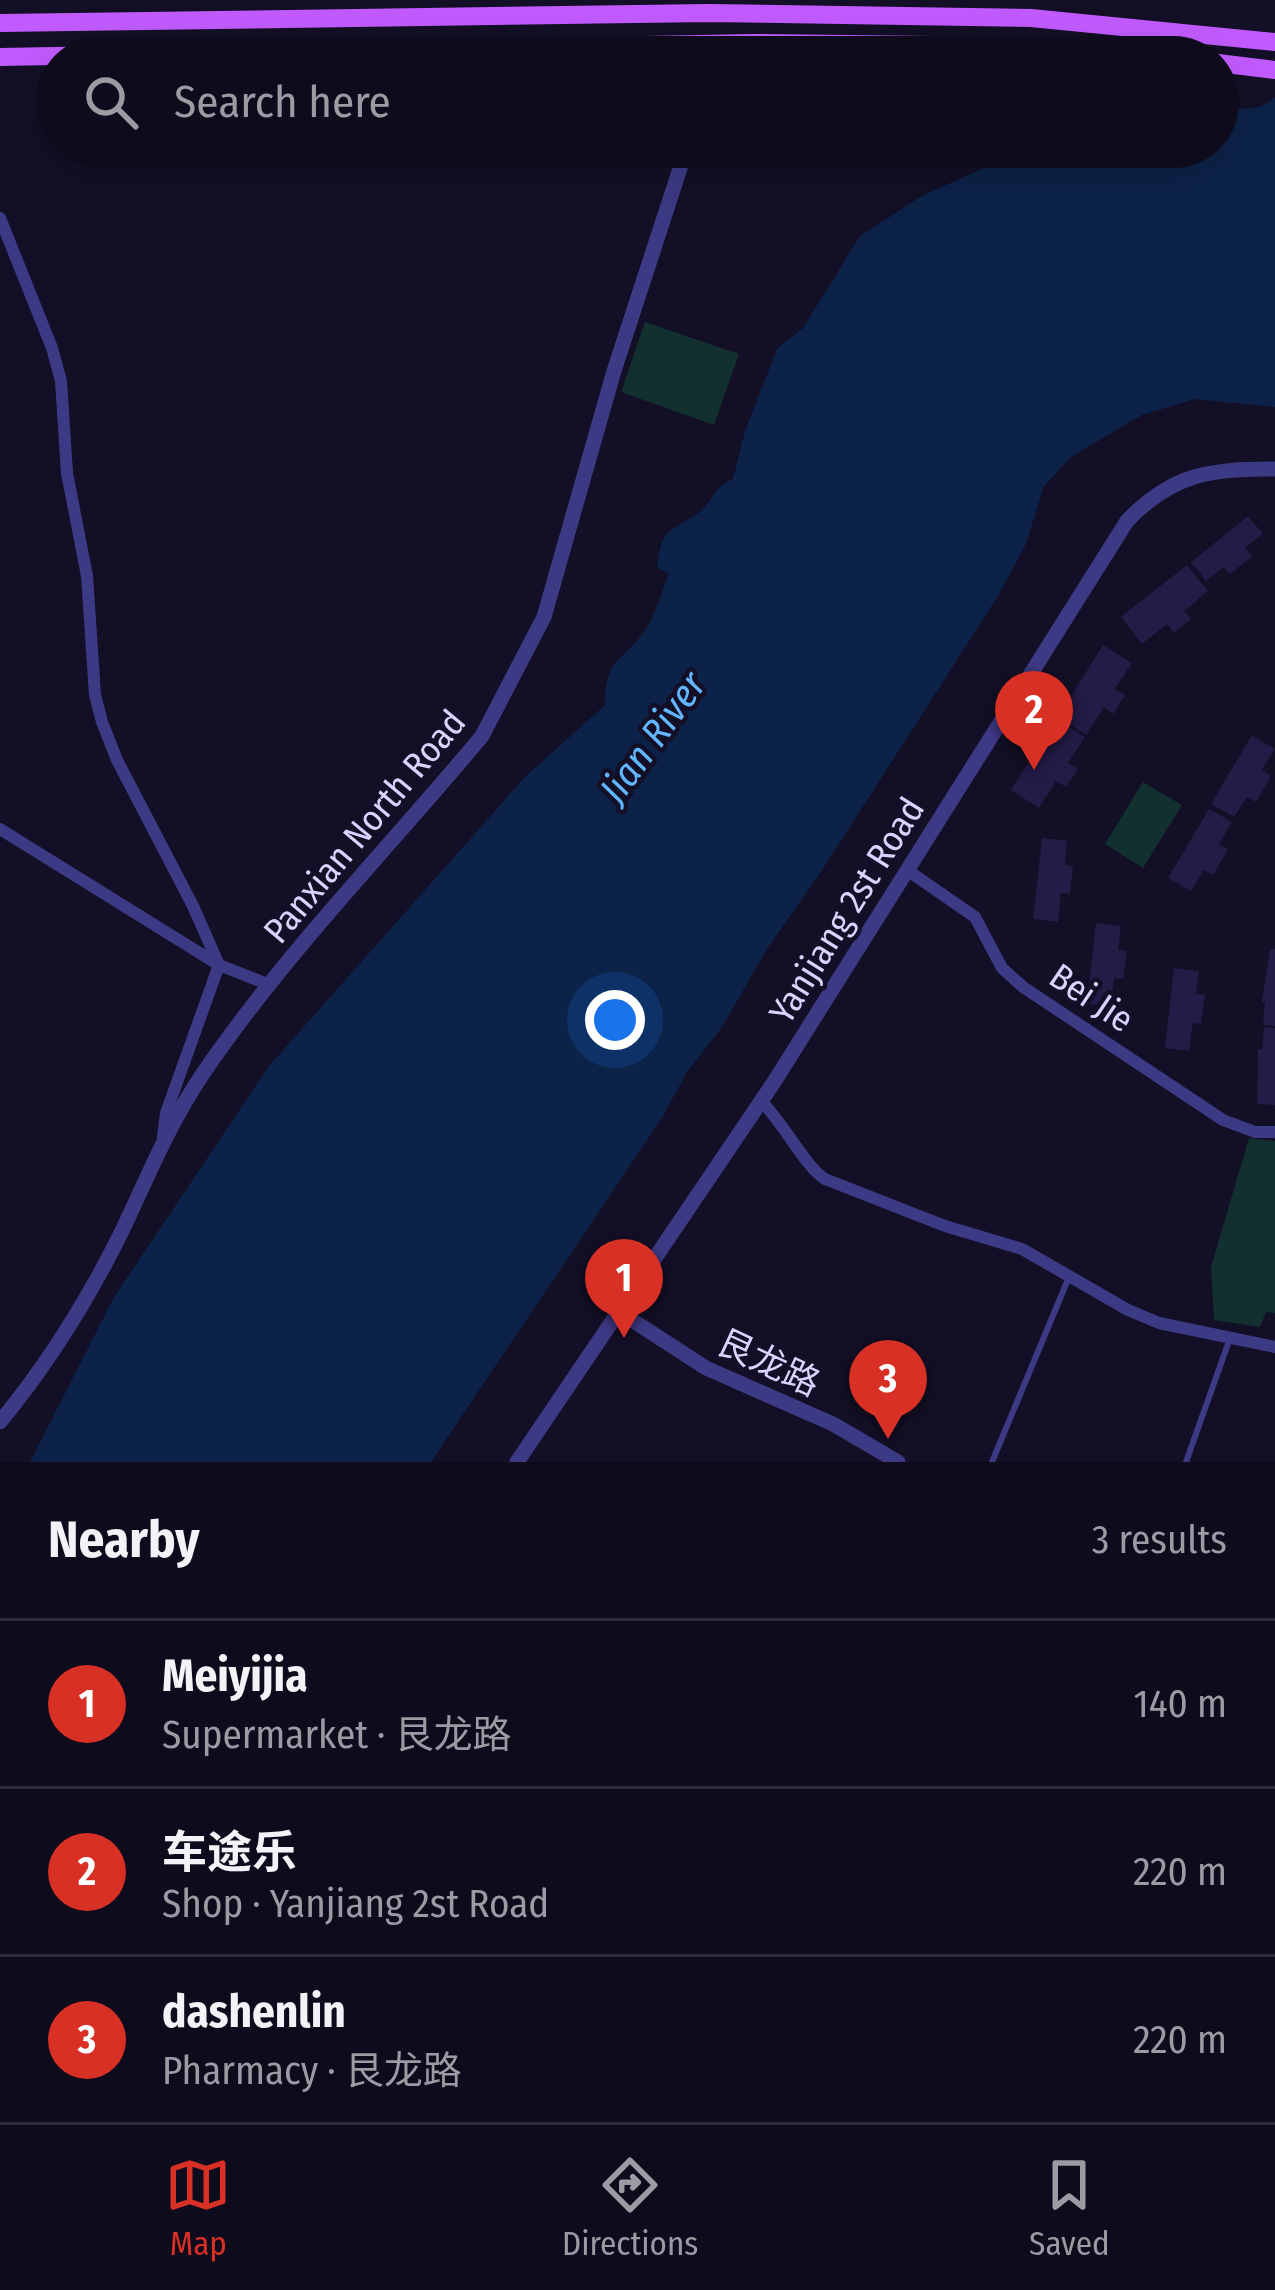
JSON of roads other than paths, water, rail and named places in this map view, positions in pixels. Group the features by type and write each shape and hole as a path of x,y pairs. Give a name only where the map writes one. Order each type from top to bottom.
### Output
{"main road":[{"path":"0,23 709,7 1031,18 1214,36"},
{"path":"1239,38 1275,42"},
{"path":"0,57 36,57"},
{"path":"1239,66 1275,70"}],"street":[{"name":"Panxian North Road","path":"0,1422 28,1388 122,1231 163,1138 202,1075 270,985 482,736 533,638 556,578 614,371 680,168"},
{"path":"0,218 61,380 67,473 87,576 95,695 102,722 219,965 166,1113 163,1138"},
{"name":"Yanjiang 2st Road","path":"517,1462 761,1101 1126,521 1178,482 1216,469 1275,469"},
{"path":"0,829 219,965 270,985"},
{"name":"Bei Jie","path":"907,869 975,917 1002,968 1023,987 1222,1120 1255,1132 1275,1132"},
{"path":"761,1101 785,1126 815,1173 945,1226 1022,1249 1160,1323 1275,1347"},
{"name":"艮龙路","path":"618,1311 706,1368 832,1424 879,1457 898,1462"}],"lane":[{"path":"992,1462 1069,1276"},
{"path":"1186,1462 1230,1340"}],"water":[{"name":"Jian River","path":"1275,97 1275,407 1195,399 1142,415 1071,457 1044,486 1026,544 998,596 769,946 720,1030 687,1072 662,1118 431,1462 30,1462 114,1297 269,1066 525,777 605,705 612,668 646,629 669,573 657,568 664,538 733,479 745,431 777,349 803,328 860,236 925,194 985,168 1239,168 1239,109"}],"place":[{"name":"车途乐","path":"1034,770"},
{"name":"Meiyijia","path":"624,1338"},
{"name":"dashenlin","path":"888,1439"}]}
